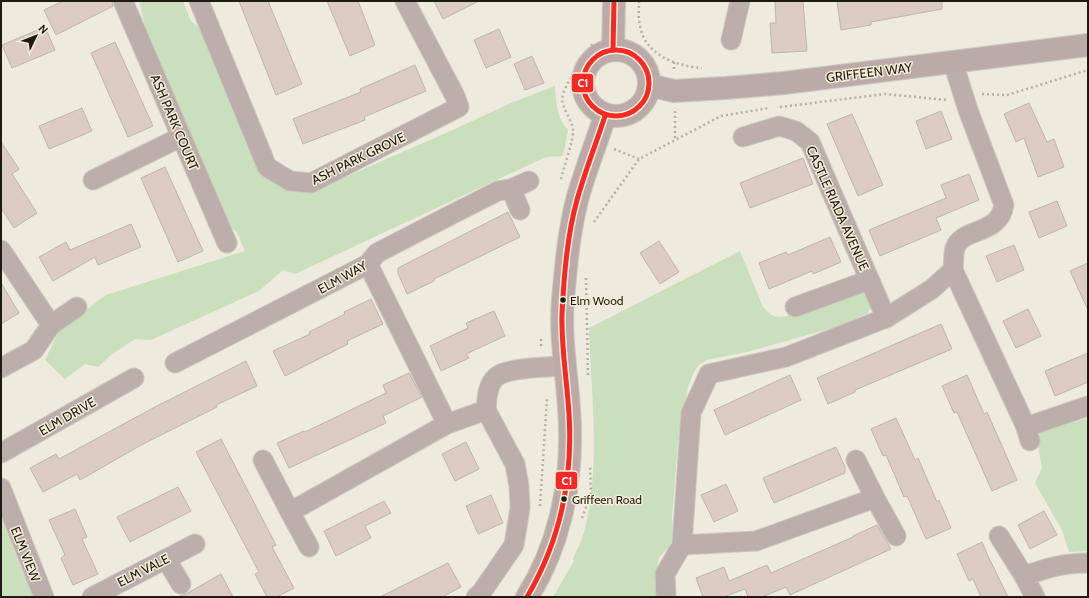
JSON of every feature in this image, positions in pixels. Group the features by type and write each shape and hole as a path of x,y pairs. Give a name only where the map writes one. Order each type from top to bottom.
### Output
{"street":[{"name":"ASH PARK COURT","path":"123,1 227,243"},
{"name":"ASH PARK GROVE","path":"199,1 267,167 290,180 311,183 459,107 455,96 405,1"},
{"path":"613,50 614,1"},
{"path":"731,40 740,1"},
{"name":"GRIFFEEN WAY","path":"649,85 674,91 725,88 952,62 1088,44"},
{"path":"613,50 626,51 635,56 643,64 648,74 649,85 643,104 635,111 626,115 605,116 595,109 588,101 583,90 583,78 587,68 594,58 603,52 613,50"},
{"path":"952,62 975,98 1004,205 1002,216 994,224 959,241 955,249 953,270 1028,434 1088,406"},
{"path":"527,597 550,552 560,520 567,480 570,432 564,366 563,300 569,242 577,200 605,116"},
{"name":"CASTLE RIADA AVENUE","path":"743,138 779,126 796,131 810,142 886,318"},
{"path":"93,180 182,137"},
{"name":"ELM WAY","path":"175,363 368,264 377,253 498,191 511,189 529,181"},
{"path":"511,189 520,210"},
{"path":"1,250 51,325"},
{"path":"368,264 448,424"},
{"path":"666,597 664,574 682,545 691,413 709,374 786,357 886,318 932,289 953,270"},
{"path":"795,307 869,280"},
{"path":"1,368 34,350 51,325 78,307"},
{"path":"476,597 481,593 514,545 520,508 520,486 515,464 486,410 488,393 496,378 508,372 564,366"},
{"name":"ELM DRIVE","path":"1,453 134,378"},
{"path":"290,512 448,424 486,410"},
{"path":"263,460 309,547"},
{"path":"856,460 874,498 896,536"},
{"name":"ELM VIEW","path":"1,488 44,597"},
{"path":"682,545 756,541 874,498"},
{"path":"999,536 1024,576 1035,597"},
{"name":"ELM VALE","path":"92,597 195,544"},
{"path":"166,559 180,584"},
{"path":"1024,576 1066,563 1088,563"}],"path":[{"path":"639,1 640,27 651,50 668,60 688,67 708,68"},
{"path":"590,226 639,159 721,116 799,104 886,94 953,101 1007,95 1088,70"},
{"path":"586,271 588,379"},
{"path":"581,523 591,494 590,463"}],"green space":[{"path":"139,1 183,1 191,21 200,28 261,174 311,192 511,103 555,86 559,115 568,130 563,156 546,157 295,274 283,270 259,291 151,340 135,339 111,355 98,367 85,364 65,379 45,360 59,331 106,295 245,251 237,232 229,226 147,34"},
{"path":"740,251 763,307 774,316 779,317 795,314 857,290 866,292 872,305 868,313 836,327 747,352 707,360 699,365 694,372 688,387 678,442 672,517 673,538 669,547 659,558 656,572 660,597 553,597 574,561 573,559 584,532 590,503 593,478 594,428 589,328"},
{"path":"1088,418 1088,551 1069,552 1062,530 1035,483 1042,468 1037,440 1038,433"},
{"path":"1,508 15,554 35,597 1,597"}],"building":[{"path":"63,1 112,1 113,6 56,35 44,10"},
{"path":"239,1 268,1 302,84 276,95"},
{"path":"327,1 358,1 375,45 350,56"},
{"path":"434,1 479,1 443,19"},
{"path":"775,1 803,1 807,51 772,53 770,23 776,23"},
{"path":"837,1 942,1 942,9 871,22 871,25 841,30"},
{"path":"45,27 55,50 12,68 2,45"},
{"path":"499,29 511,57 486,68 474,40"},
{"path":"115,42 153,126 128,137 91,53"},
{"path":"532,56 544,83 525,90 514,64"},
{"path":"415,65 426,91 364,117 365,120 303,144 293,119 361,92 360,89"},
{"path":"1029,103 1047,142 1054,139 1064,167 1038,177 1024,138 1016,142 1004,114"},
{"path":"82,108 92,131 49,149 39,126"},
{"path":"941,111 952,139 926,149 916,121"},
{"path":"852,114 883,185 858,196 827,124"},
{"path":"1,142 19,169 12,174 37,213 14,228 1,208"},
{"path":"803,158 813,184 750,208 740,183"},
{"path":"165,167 203,251 178,262 141,178"},
{"path":"969,174 979,200 936,218 941,230 880,256 869,230 946,198 941,185"},
{"path":"1057,201 1067,226 1039,238 1029,212"},
{"path":"508,212 520,237 434,279 434,281 407,294 398,273 398,268"},
{"path":"131,224 141,247 98,265 95,257 53,281 39,257 66,242 70,250"},
{"path":"830,237 841,262 813,274 812,271 769,289 759,263 786,252 788,255"},
{"path":"659,241 679,272 660,284 640,253"},
{"path":"1014,245 1024,270 997,282 986,256"},
{"path":"1088,263 1088,310 1070,271"},
{"path":"1,283 19,313 1,324"},
{"path":"371,299 383,324 347,341 348,344 285,376 273,351 310,334 309,332 345,314 344,312"},
{"path":"1028,309 1041,336 1016,348 1003,321"},
{"path":"494,311 505,336 466,354 469,358 441,371 430,346 468,328 466,323"},
{"path":"941,324 952,349 855,390 855,392 828,404 817,378"},
{"path":"1088,353 1088,382 1055,396 1045,371"},
{"path":"246,361 257,386 216,405 217,407 143,444 80,480 77,474 43,492 30,468 56,454 59,459 153,408"},
{"path":"409,373 422,397 383,416 386,423 289,468 277,443 304,431 305,432 386,393 383,385"},
{"path":"790,375 801,400 725,435 714,410"},
{"path":"967,375 984,414 987,412 1017,480 992,491 957,412 954,413 942,386"},
{"path":"896,418 915,460 918,458 937,502 939,500 951,528 926,539 907,496 904,497 886,455 883,456 871,429"},
{"path":"221,439 276,545 272,547 294,588 277,597 267,597 255,574 259,572 196,452"},
{"path":"466,442 479,469 455,481 442,454"},
{"path":"836,447 845,467 845,473 774,503 763,478"},
{"path":"726,484 738,511 714,522 701,495"},
{"path":"178,487 191,511 130,542 117,517"},
{"path":"491,495 503,523 478,534 466,506"},
{"path":"384,501 391,513 365,526 371,538 336,556 324,531"},
{"path":"75,509 87,537 82,539 98,574 73,585 61,558 65,555 49,520"},
{"path":"1044,511 1057,535 1030,549 1018,525"},
{"path":"877,525 891,549 790,595 786,587 762,597 748,597 745,589 723,597 703,597 696,578 724,567 729,581 767,565 771,573"},
{"path":"982,542 1008,597 981,597 973,579 969,581 957,554"},
{"path":"448,563 461,587 442,597 380,597"},
{"path":"221,574 233,597 177,597 186,594"}],"transit line":[{"name":"C1","path":"613,50 614,1"},
{"name":"C1","path":"616,50 629,52 644,65 647,70 649,83 647,96 634,111 629,114 616,116 603,114 588,101 585,96 583,83 585,70 598,55 603,52 616,50"},
{"name":"C1","path":"527,597 548,554 556,531 566,485 570,438 562,326 566,256 577,200 605,116"}],"place":[{"name":"Elm Wood","path":"563,300"},
{"name":"Griffeen Road","path":"564,499"}]}
